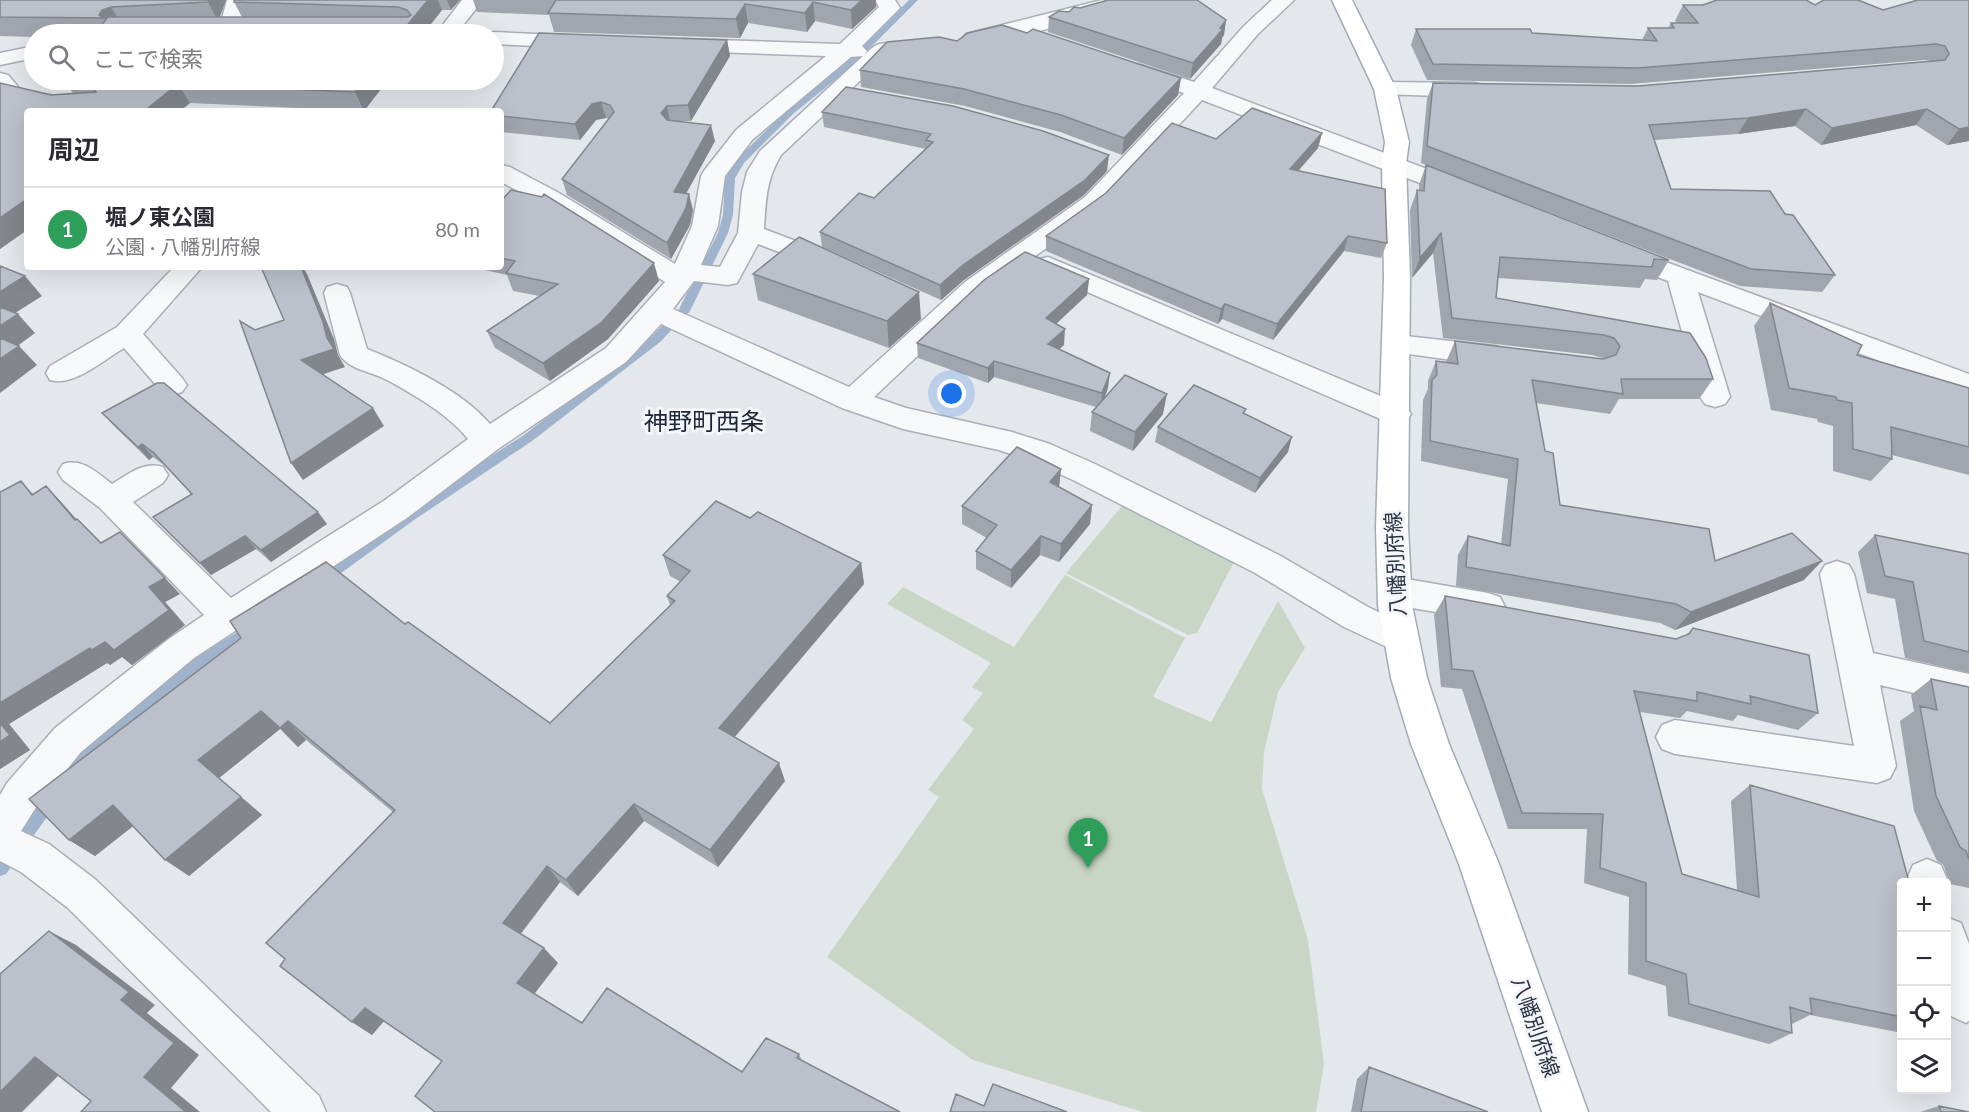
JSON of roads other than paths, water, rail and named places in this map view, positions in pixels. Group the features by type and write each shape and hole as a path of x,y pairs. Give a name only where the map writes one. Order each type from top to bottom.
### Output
{"main road":[{"name":"八幡別府線","path":"1342,0 1385,89 1397,142 1394,163 1397,344 1392,527 1395,591 1409,678 1430,744 1479,864 1564,1112"}],"street":[{"path":"237,0 239,24"},
{"path":"454,24 473,0"},
{"path":"0,829 21,796 68,740 182,648 396,509 487,441 616,355 656,312 683,275 705,226 713,176 733,134 845,51 890,8 885,0"},
{"path":"950,43 1013,30 1125,0"},
{"path":"852,401 934,310 974,288 1094,202 1116,164 1166,127 1251,30 1284,0"},
{"path":"1013,30 1046,41"},
{"path":"504,39 601,42"},
{"path":"504,173 557,189 683,275 728,277 751,233 754,192 759,172 772,151 838,92 895,49 845,51 660,44"},
{"path":"0,59 24,54"},
{"path":"1121,66 1197,90 1489,201"},
{"path":"0,80 13,94 81,108"},
{"path":"1385,89 1490,90"},
{"path":"838,92 862,97"},
{"path":"751,233 784,244 847,271"},
{"path":"1595,244 1969,385"},
{"path":"1022,254 1396,414"},
{"path":"60,373 127,334 186,270"},
{"path":"1680,276 1715,397"},
{"path":"337,292 354,355 398,373 468,418 487,441"},
{"path":"656,312 690,325 852,401 903,418 1001,440 1039,452 1084,471 1267,564 1356,617 1402,639"},
{"path":"127,334 172,385"},
{"path":"1397,344 1523,359"},
{"path":"74,471 111,500 228,617"},
{"path":"111,500 152,475"},
{"path":"1675,738 1877,766 1858,665 1837,574"},
{"path":"1395,591 1524,613"},
{"path":"1858,665 1969,690"},
{"path":"0,841 35,858 82,894 303,1112"},
{"path":"1951,940 1969,943"},
{"path":"1951,952 1966,1001"}],"waterway":[{"path":"321,580 409,516 528,438 656,339 684,311 723,233 728,215 730,178 740,161 790,112 848,65 914,0"},
{"path":"78,765 97,744 139,707 207,658 254,628"},
{"path":"0,868 51,798"}],"place":[{"name":"堀ノ東公園","path":"1088,868"}],"district":[{"name":"神野町西条","path":"704,422"}]}
